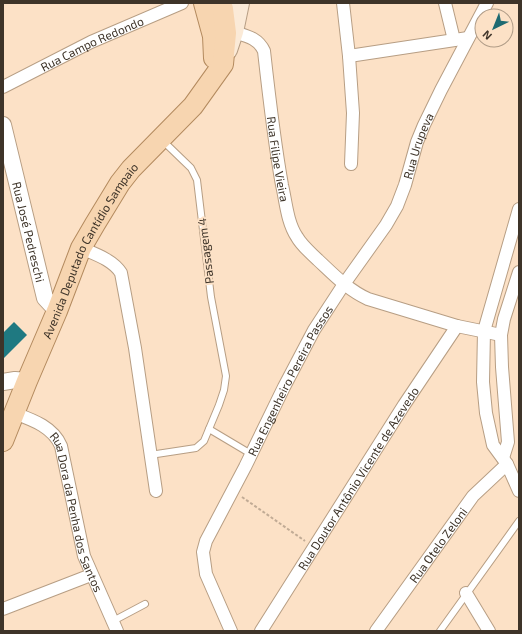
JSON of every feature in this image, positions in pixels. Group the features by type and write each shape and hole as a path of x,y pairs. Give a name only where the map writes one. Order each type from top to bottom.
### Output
{"main road":[{"path":"221,6 234,32 223,64"},
{"path":"221,6 226,33 223,64"},
{"name":"Avenida Deputado Cantídio Sampaio","path":"210,82 214,58 214,45 221,6"},
{"name":"Avenida Deputado Cantídio Sampaio","path":"3,441 82,248 120,183 193,106 223,64"}],"street":[{"name":"Rua Campo Redondo","path":"3,88 91,42 182,3"},
{"path":"343,3 349,56 352,113 351,164"},
{"path":"445,3 454,40"},
{"name":"Rua Urupeva","path":"344,284 386,225 397,206 405,185 417,142 424,125 487,3"},
{"name":"Rua Filipe Vieira","path":"234,32 255,39 261,44 264,51 280,171 287,211 292,227 297,238 306,249 344,284"},
{"path":"349,56 468,38"},
{"name":"Rua José Pedreschi","path":"3,125 45,298 57,311"},
{"path":"519,209 484,331 483,382 486,413 493,445 505,461 519,491"},
{"path":"82,248 112,263 118,267 121,273 135,348 156,491"},
{"path":"505,461 508,442 501,335 504,319 519,272"},
{"path":"344,284 357,294 368,299 457,326 501,335"},
{"name":"Rua Engenheiro Pereira Passos","path":"231,631 206,574 203,552 209,534 284,387 314,330 344,284"},
{"name":"Rua Doutor Antônio Vicente de Azevedo","path":"261,631 404,405 457,326"},
{"path":"3,382 15,380 27,381"},
{"name":"Rua Dora da Penha dos Santos","path":"14,413 29,418 46,427 59,439 62,446 84,556 115,626"},
{"name":"Rua Otelo Zeloni","path":"376,631 473,496 505,461"},
{"path":"3,609 92,575"},
{"path":"466,593 489,631"}],"lane":[{"name":"Passagem 4","path":"161,139 191,168 197,180 211,297 226,376 220,405 209,429"},
{"path":"150,455 196,448 204,441 209,429 251,454"},
{"path":"440,631 519,521"},
{"path":"115,626 146,604"}],"path":[{"path":"232,490 314,547"}],"building":[{"path":"14,322 27,335 3,359 3,333"}]}
